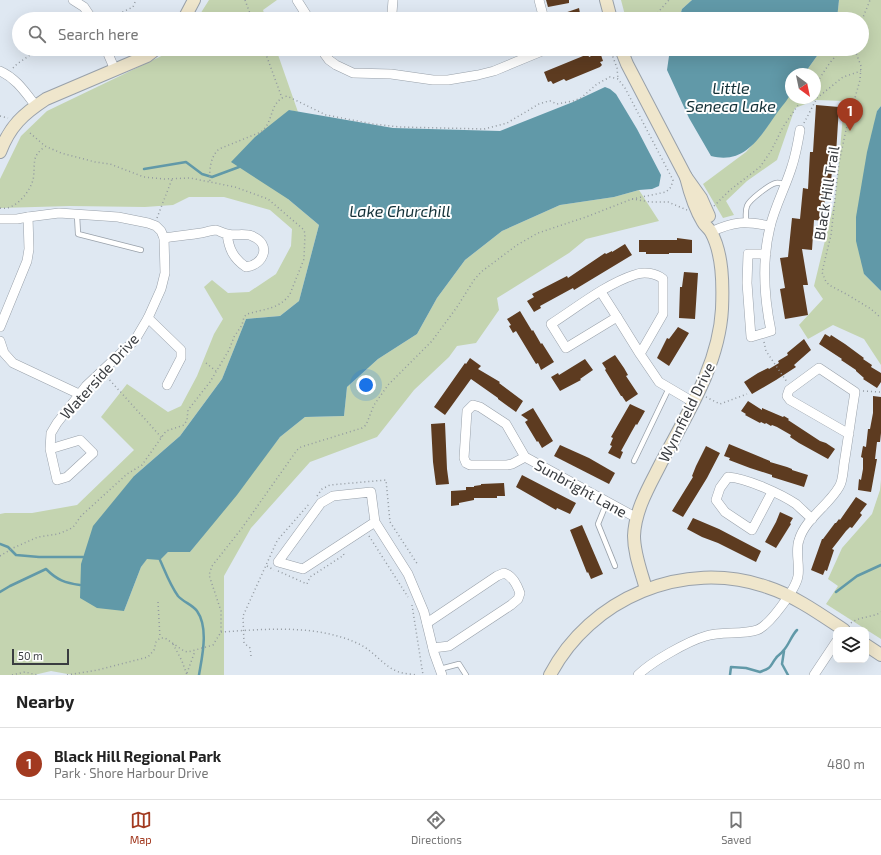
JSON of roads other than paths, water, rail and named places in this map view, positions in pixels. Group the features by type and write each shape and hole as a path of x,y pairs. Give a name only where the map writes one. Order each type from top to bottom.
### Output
{"street":[{"path":"188,12 194,0"},
{"path":"297,0 305,12"},
{"path":"392,12 393,0"},
{"path":"539,0 542,12"},
{"path":"606,0 609,12"},
{"path":"79,1 87,12"},
{"path":"109,56 116,70"},
{"path":"0,152 6,137 20,118 46,99 147,56"},
{"path":"326,56 336,66 353,74 391,74 433,80 448,80 494,71 530,56"},
{"name":"Wynnfield Drive","path":"624,56 686,177 690,193 705,208 703,222 710,232 717,249 722,288 722,311 716,349 710,366 646,493 637,518 634,535 635,553 646,588"},
{"path":"4,72 16,81 36,106"},
{"path":"766,254 748,254 747,283 750,337 772,331 767,310 765,278 766,254 770,226 793,164 800,130"},
{"path":"0,219 17,219 59,213 118,217 154,225 161,231 164,238 217,230 227,234"},
{"path":"0,327 27,261 29,249 28,217"},
{"path":"710,232 731,224 746,222 770,226"},
{"name":"Waterside Drive","path":"50,449 80,440 93,453 67,478 57,480 50,449 51,433 79,394 135,340 148,318 161,289 164,273 164,238"},
{"path":"617,318 566,348 551,324 614,283 635,274 651,273 658,275 663,279 663,314 640,354"},
{"path":"601,292 659,382 669,388 695,398"},
{"path":"148,318 181,350 181,358 167,385"},
{"path":"0,341 4,353 13,363 79,394"},
{"path":"638,675 647,666 706,635 757,630 767,625 796,585 798,576 798,541 802,532 830,500 840,486 849,434 855,392 819,368 789,390 787,396 790,400 849,434"},
{"name":"Sunbright Lane","path":"525,457 507,465 470,465 466,463 464,458 467,411 473,405 480,407 506,424 525,457 637,518"},
{"path":"772,492 752,530 725,512 716,500 720,488 728,477 737,478 772,492 796,504 812,519"},
{"path":"375,522 303,570 278,562 321,503 333,496 371,492 375,522 408,574 424,612 441,672"},
{"path":"427,623 497,576 504,573 509,575 518,586 520,593 518,599 511,605 449,646 433,648"},
{"path":"550,675 570,644 588,625 608,609 646,588 675,581 723,577 745,580 768,587 788,596 844,627"},
{"path":"814,675 833,646"},
{"path":"869,647 881,655"}],"lane":[{"path":"746,222 745,212 747,205 752,200 772,184 777,182 785,185"},
{"path":"77,215 78,234 141,250"},
{"path":"634,461 669,388"},
{"path":"607,502 598,524 615,566"},
{"path":"441,672 459,664 466,675"}],"water":[{"path":"692,0 839,0 838,12 681,12 682,9"},
{"name":"Little Seneca Lake","path":"669,56 817,56 808,68 785,68 785,103 758,140 742,153 723,158 711,156 689,118 667,70"},
{"name":"Lake Churchill","path":"605,87 616,94 637,129 661,175 659,186 652,189 639,190 614,197 560,205 502,231 465,260 437,298 417,334 378,359 347,387 344,416 305,417 280,437 237,495 190,552 168,552 160,560 147,559 141,567 124,611 97,608 80,598 81,564 93,526 134,476 180,436 222,379 246,319 280,316 299,301 319,225 288,199 231,162 255,137 289,110 393,128 500,131 573,102"},
{"path":"881,106 881,291 864,274 856,241 856,217 867,152 877,111"}],"waterway":[{"path":"144,169 186,162 202,174 212,177 239,167"},
{"path":"0,544 8,547 16,555 39,557 83,557"},
{"path":"160,560 170,583 178,596 191,605 201,618 204,643 199,675"},
{"path":"836,592 857,576 881,565"},
{"path":"0,592 46,569 54,576 62,580 80,585"},
{"path":"730,675 731,667 746,668 760,672 769,668 785,649 797,630"},
{"path":"784,651 782,664 788,675"}],"place":[{"name":"Black Hill Regional Park","path":"850,131"}]}
